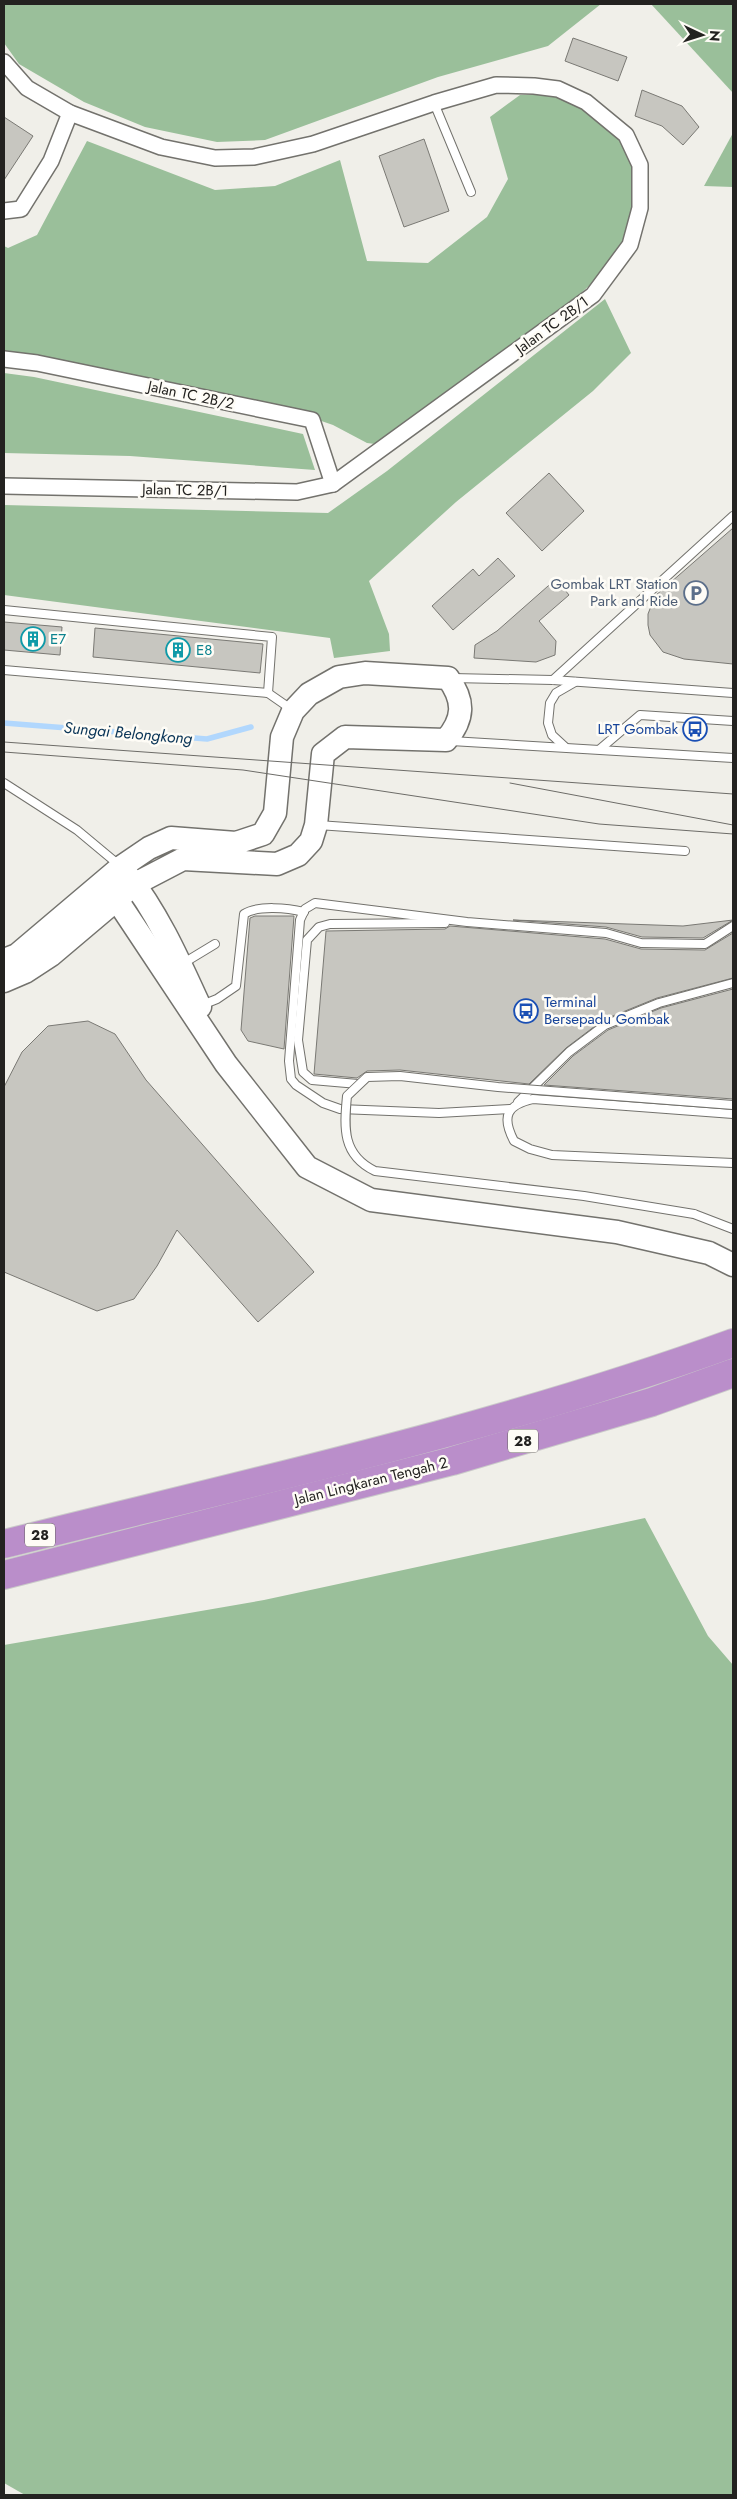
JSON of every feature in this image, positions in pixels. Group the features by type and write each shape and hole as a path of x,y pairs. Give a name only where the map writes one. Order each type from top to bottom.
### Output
{"highway":[{"name":"Jalan Lingkaran Tengah 2","path":"4,1544 334,1462 648,1374 733,1343"},
{"name":"Jalan Lingkaran Tengah 2","path":"6,1575 552,1433 652,1402 733,1373"},
{"path":"4,1533 77,1526"}],"street":[{"name":"Jalan TC 2B/1","path":"4,62 26,88 70,113 161,147 215,158 254,157 313,144 434,103 496,85 558,89 586,102 626,135 640,165 640,208 630,245 593,295 333,484 297,492 4,486"},
{"path":"4,211 21,209 51,161 70,113"},
{"name":"Jalan TC 2B/2","path":"4,359 37,363 312,420 333,484"},
{"path":"4,960 17,954 112,874 148,848 171,838 236,843 263,834 275,813 282,737 293,711 309,694 339,677 365,673 448,678 458,691 460,707 458,726 446,740 345,737 332,745 323,754 316,825 311,841 298,856 277,864 183,859 135,884 51,955 25,972 4,981"},
{"path":"112,874 135,884 173,969 226,1064 308,1168 371,1200 617,1232 710,1253 733,1265"},
{"path":"112,874 116,900 173,969"}],"lane":[{"path":"434,103 471,192"},
{"path":"553,680 733,516"},
{"path":"4,610 272,637 268,693"},
{"path":"4,670 268,693 293,711"},
{"path":"448,678 553,680 733,693"},
{"path":"565,747 552,735 548,723 550,703 556,693 575,682"},
{"path":"600,749 640,715 733,722"},
{"path":"446,740 733,758"},
{"path":"4,783 77,830 112,874"},
{"path":"316,825 685,851"},
{"path":"510,1109 439,1113 340,1109 323,1103 296,1085 291,1079 289,1061 300,920 304,912 315,903 467,922 606,933 641,943 706,944 733,926"},
{"path":"195,1008 217,999 234,988 244,914 250,910 295,910 304,912"},
{"path":"358,1084 312,1080 303,1072 301,1066 299,1031 308,940 313,932 319,927 340,924 467,922"},
{"path":"173,969 215,944"},
{"path":"733,983 659,1004 605,1025 569,1052 516,1103 510,1109 508,1121 514,1141 530,1149 552,1155 733,1163"},
{"path":"733,1106 498,1087 400,1076 367,1077 347,1096 345,1136 350,1148 363,1165 375,1171 584,1196 694,1214 733,1230"},
{"path":"516,1103 534,1099 733,1114"}],"green space":[{"path":"4,4 601,4 548,46 438,77 265,140 217,142 145,127 84,102 19,64 4,43"},
{"path":"651,4 733,4 733,93"},
{"path":"567,94 611,124 634,167 642,209 611,266 561,311 391,446 367,443 333,425 269,403 4,354 4,246 8,248 37,235 87,141 215,190 275,186 340,160 367,261 428,263 487,217 508,179 490,117 520,95"},
{"path":"733,133 733,187 704,186"},
{"path":"605,299 631,353 593,391 456,502 369,581 389,634 390,651 334,658 330,638 4,595 4,505 328,513 387,471"},
{"path":"4,373 34,377 303,434 315,470 130,456 4,453"},
{"path":"645,1518 708,1636 733,1665 733,2495 25,2495 4,2483 4,1645 264,1600"}],"building":[{"path":"573,38 627,57 618,81 565,61"},
{"path":"642,90 682,106 699,127 683,145 662,126 635,116"},
{"path":"4,117 33,136 4,180"},
{"path":"424,139 449,211 404,227 379,156"},
{"path":"549,473 584,511 542,551 506,513"},
{"name":"Gombak LRT Station Park and Ride","path":"733,528 733,664 684,659 663,652 650,635 648,625 648,614 655,596"},
{"path":"498,558 515,576 453,630 432,606 473,569 479,576"},
{"path":"556,579 569,595 539,621 556,641 555,655 536,662 474,658 475,645 497,631"},
{"name":"E7","path":"4,622 62,627 60,655 4,650"},
{"name":"E8","path":"95,628 263,644 260,673 93,657"},
{"path":"255,916 294,916 284,1049 248,1041 241,1030 250,918"},
{"path":"513,920 683,926 733,920 703,938 642,937 606,927"},
{"name":"Terminal Bersepadu Gombak","path":"450,926 605,939 641,949 705,950 733,933 733,978 657,998 603,1020 566,1048 529,1084 400,1070 367,1071 357,1078 314,1074 326,931 445,929"},
{"path":"733,989 733,1099 544,1085 573,1056 608,1030 661,1008"},
{"path":"88,1021 115,1034 146,1080 314,1272 258,1322 177,1230 157,1266 134,1299 97,1311 4,1272 4,1087 22,1052 48,1026"}],"waterway":[{"name":"Sungai Belongkong","path":"4,723 207,739 251,727"}],"tram line":[{"path":"4,742 733,794"},
{"path":"4,752 243,770 599,824 733,834"},
{"path":"510,783 733,825"}],"place":[{"name":"Gombak LRT Station Park and Ride","path":"696,593"},
{"name":"E7","path":"33,639"},
{"name":"E8","path":"178,650"},
{"name":"LRT Gombak","path":"695,729"},
{"name":"Terminal Bersepadu Gombak","path":"526,1011"}]}
